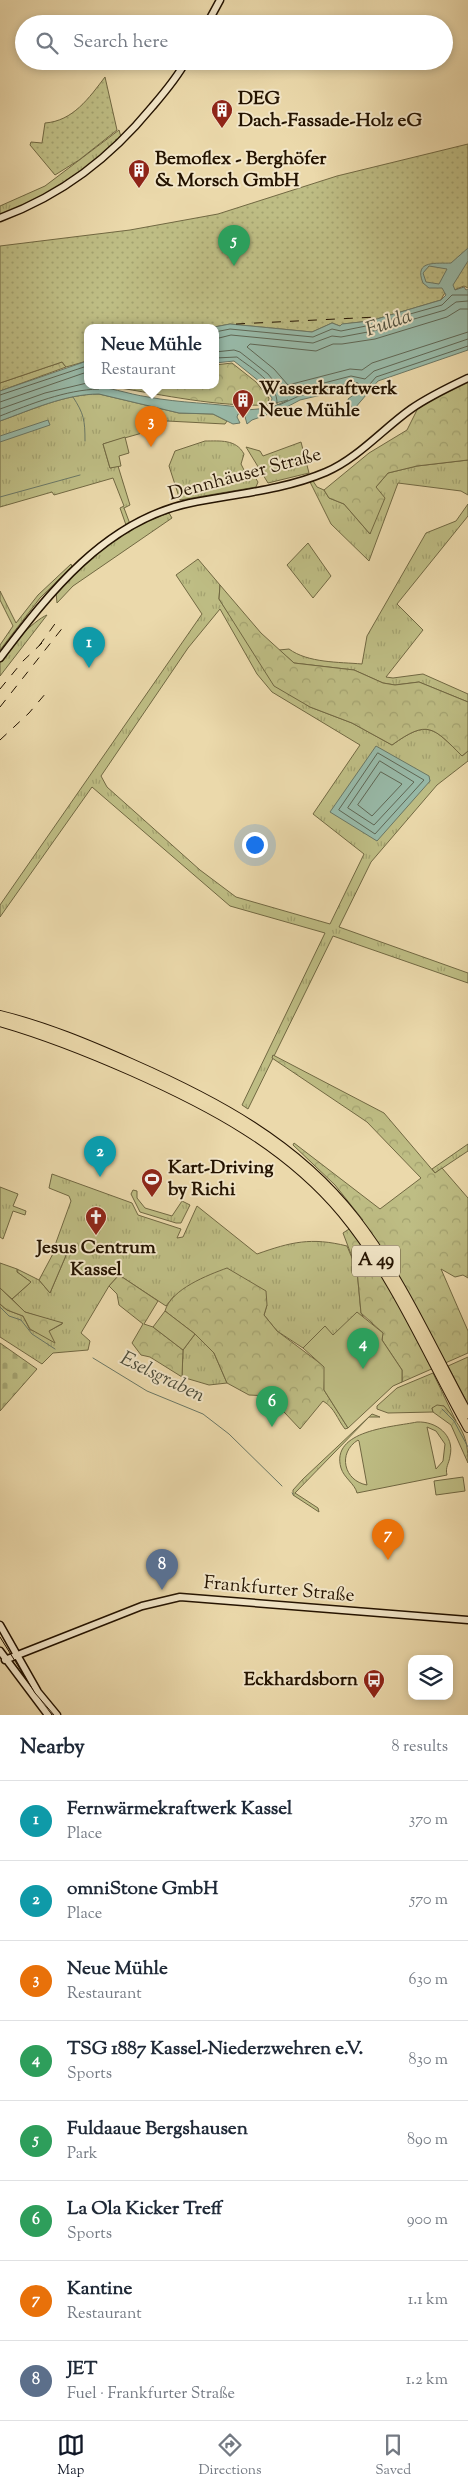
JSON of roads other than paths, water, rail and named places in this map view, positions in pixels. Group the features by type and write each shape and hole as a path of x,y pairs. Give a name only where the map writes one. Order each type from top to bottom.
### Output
{"highway":[{"name":"A 49","path":"0,1014 58,1032 111,1054 178,1085 234,1118"},
{"name":"A 49","path":"0,1022 40,1034 107,1060 244,1123 297,1157 326,1185 355,1218 394,1277 468,1414"},
{"name":"A 49","path":"244,1123 310,1179 356,1232 394,1292 468,1428"}],"main road":[{"path":"212,15 220,0"},
{"path":"0,218 55,194 96,165 134,128 179,70"},
{"name":"Dennhäuser Straße","path":"0,658 54,590 84,560 111,539 147,519 180,506 259,491 328,471 412,408 468,378"},
{"name":"Frankfurter Straße","path":"5,1660 146,1604 187,1596 366,1613 468,1620"},
{"path":"0,1625 38,1692 57,1715"},
{"path":"11,1642 21,1647 35,1648"},
{"path":"0,1651 48,1715"}],"water":[{"name":"Fulda","path":"468,248 468,261 453,285 455,290 464,287 466,290 468,289 468,350 378,381 355,408 352,408 348,399 356,393 355,387 300,400 283,409 252,420 247,424 244,413 238,414 237,417 240,423 233,424 213,414 179,413 99,394 61,400 0,421 0,391 84,362 84,389 110,389 140,396 233,406 245,408 246,410 270,408 288,400 271,404 272,398 260,382 234,361 219,363 219,326 230,324 312,332 332,323 340,326 342,324 370,321 441,300 446,295 442,288 429,288 423,283 421,275 421,270 424,266 434,263 451,263","holes":["429,266 447,269 439,284 426,282 423,273"]},
{"path":"48,420 50,425 0,442 0,436"},
{"path":"376,746 429,776 430,781 377,841 330,812"}],"waterway":[{"path":"73,397 80,408 83,418 85,441"},
{"path":"0,497 80,475"},
{"name":"Eselsgraben","path":"0,1307 9,1316 21,1320 32,1334 55,1349"},
{"name":"Eselsgraben","path":"93,1358 147,1391 203,1414 229,1434 282,1486"},
{"name":"Eselsgraben","path":"442,1409 454,1421 468,1447"}],"tram line":[{"path":"0,1637 35,1693 54,1715"}],"railway":[{"path":"236,324 377,317"},
{"path":"39,646 57,621"},
{"path":"0,707 64,626"},
{"path":"0,689 23,661 42,643"},
{"path":"0,740 29,713 46,693"}],"place":[{"name":"DEG Dach-Fassade-Holz eG","path":"222,129"},
{"name":"Bemoflex - Berghöfer & Morsch GmbH","path":"139,189"},
{"name":"Fuldaaue Bergshausen","path":"234,266"},
{"name":"Wasserkraftwerk Neue Mühle","path":"243,419"},
{"name":"Neue Mühle","path":"151,447"},
{"name":"Fernwärmekraftwerk Kassel","path":"89,668"},
{"name":"omniStone GmbH","path":"100,1177"},
{"name":"Kart-Driving by Richi","path":"152,1198"},
{"name":"Jesus Centrum Kassel","path":"96,1236"},
{"name":"TSG 1887 Kassel-Niederzwehren e.V.","path":"363,1369"},
{"name":"La Ola Kicker Treff","path":"272,1427"},
{"name":"Kantine","path":"388,1560"},
{"name":"JET","path":"162,1590"},
{"name":"Eckhardsborn","path":"374,1699"}]}
